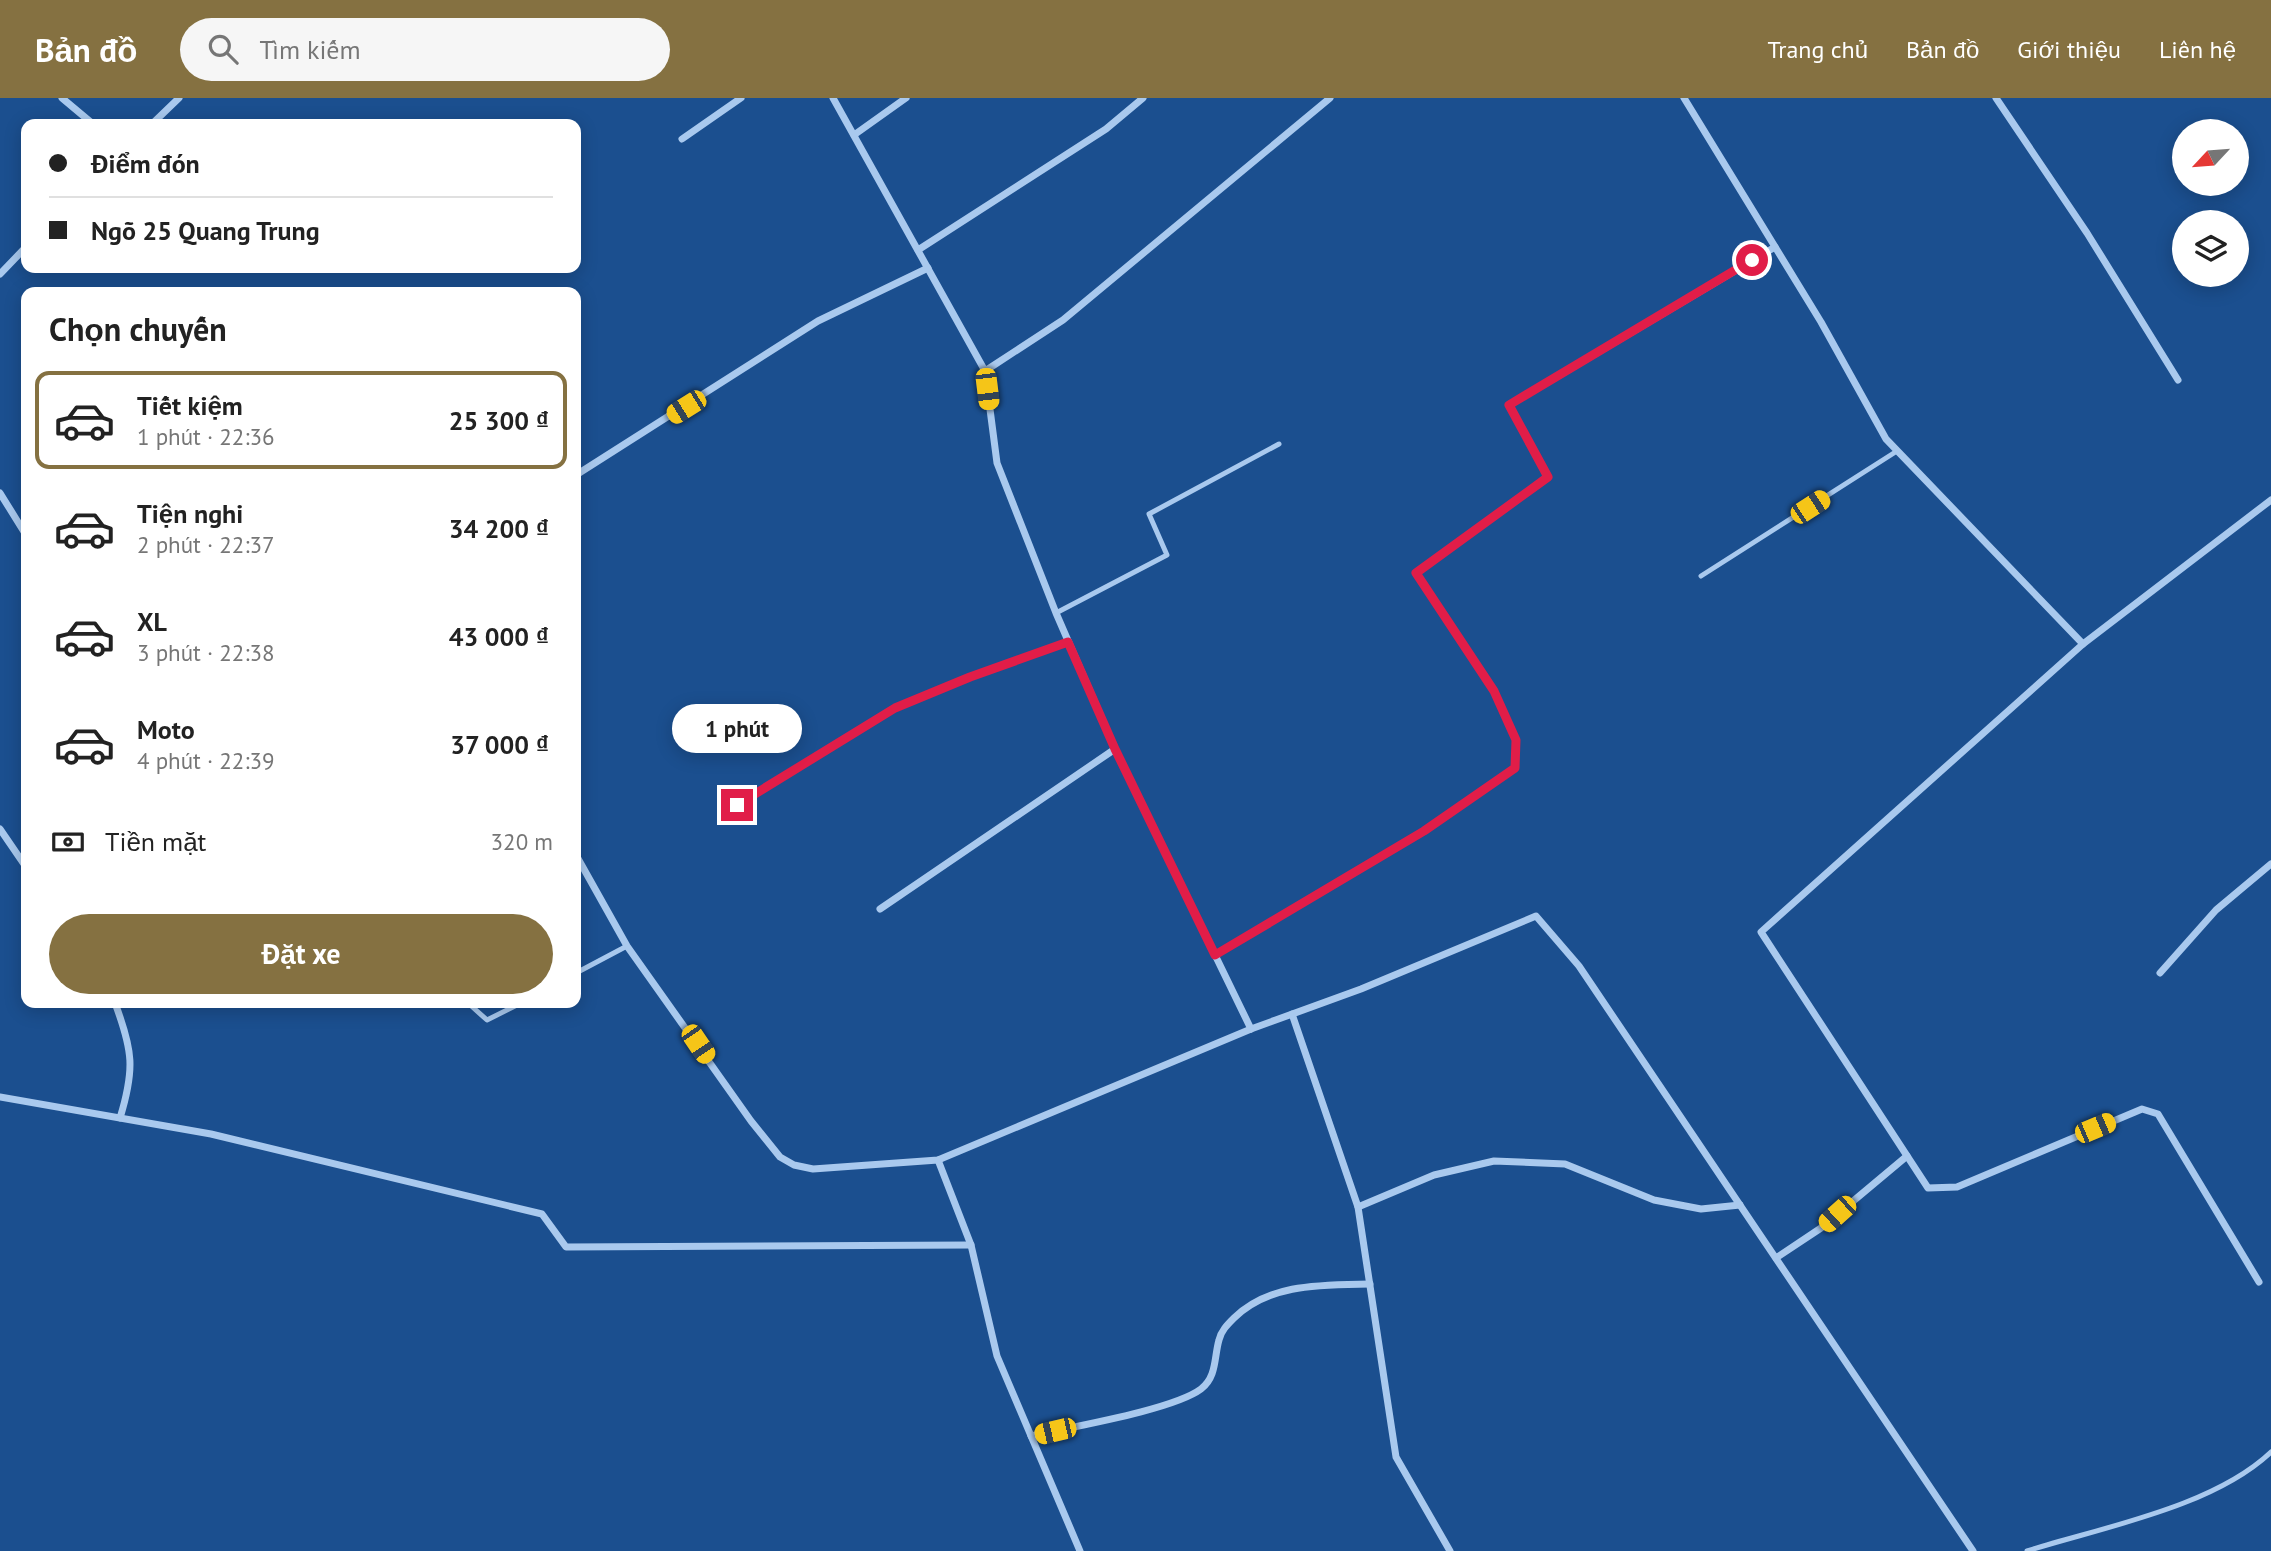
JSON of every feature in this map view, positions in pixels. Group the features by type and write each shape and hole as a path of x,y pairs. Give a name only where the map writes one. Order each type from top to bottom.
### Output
{"street":[{"path":"62,98 87,119"},
{"path":"157,119 179,98"},
{"path":"682,139 741,98"},
{"path":"833,98 985,371 997,463 1056,613 1115,749 1251,1029"},
{"path":"854,135 906,98"},
{"path":"918,250 1106,129 1143,98"},
{"path":"985,371 1063,320 1330,98"},
{"path":"1684,98 1775,247 1886,439 2083,644"},
{"path":"1996,98 2087,233 2178,380"},
{"path":"1215,955 1424,831 1515,768 1516,740 1494,691 1416,573 1548,477 1509,405 1775,247"},
{"path":"0,274 21,252"},
{"path":"581,472 818,321 929,268"},
{"path":"0,493 21,527"},
{"path":"2259,1282 2158,1114 2141,1109 1957,1187 1928,1188 1761,932 2083,644 2261,505 2271,500"},
{"path":"737,805 895,708 970,677 1068,642"},
{"path":"880,909 1115,749"},
{"path":"0,829 21,860"},
{"path":"581,864 627,946 751,1121 780,1157 794,1165 813,1169 937,1160 1251,1029 1536,916 1579,966 1973,1551"},
{"path":"2160,973 2216,910 2271,864"},
{"path":"116,1008 129,1040 131,1081 120,1118"},
{"path":"1292,1014 1358,1207 1396,1457 1450,1551"},
{"path":"0,1097 211,1134 542,1214 566,1247 971,1245"},
{"path":"1776,1258 1821,1228 1907,1156"},
{"path":"937,1160 971,1245 997,1356 1080,1551"},
{"path":"1358,1207 1434,1175 1494,1161 1565,1164 1654,1200 1701,1209 1741,1205"},
{"path":"1031,1436 1171,1402 1201,1389 1211,1378 1225,1327 1246,1306 1266,1296 1311,1286 1370,1284"}],"lane":[{"path":"1056,613 1167,555 1149,514 1279,444"},
{"path":"1701,576 1897,451"},
{"path":"581,970 627,946"},
{"path":"474,1008 487,1020 511,1008"},
{"path":"2027,1551 2197,1498 2255,1467 2271,1452"}],"route":[{"path":"737,805 895,708 970,677 1068,642 1115,749 1215,955 1424,831 1515,768 1516,740 1494,691 1416,573 1548,477 1509,405 1752,260"}]}
